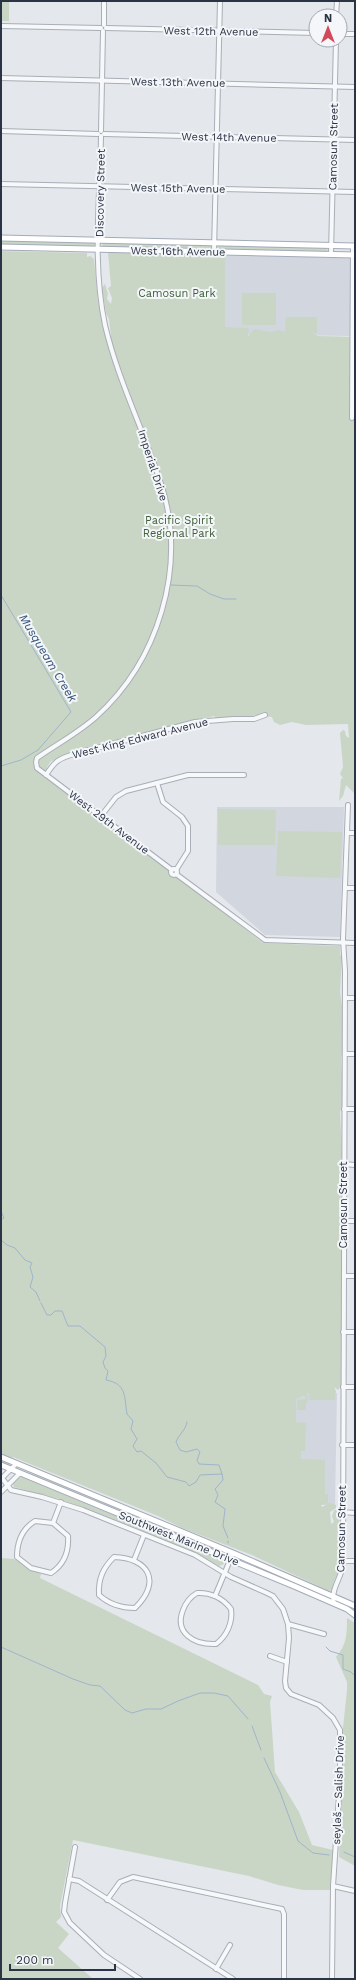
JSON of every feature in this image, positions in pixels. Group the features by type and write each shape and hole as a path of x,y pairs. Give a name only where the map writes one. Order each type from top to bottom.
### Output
{"main road":[{"name":"West 16th Avenue","path":"1,238 354,246"},
{"name":"West 16th Avenue","path":"1,246 354,255"},
{"name":"Southwest Marine Drive","path":"1,1458 233,1553 333,1595 355,1606"},
{"name":"Southwest Marine Drive","path":"1,1465 334,1603 352,1611 355,1615"}],"street":[{"name":"Discovery Street","path":"99,249 104,1"},
{"path":"214,251 220,1"},
{"name":"West 12th Avenue","path":"1,26 308,33"},
{"name":"Camosun Street","path":"331,254 336,48"},
{"name":"West 13th Avenue","path":"1,78 355,86"},
{"name":"West 14th Avenue","path":"1,131 355,140"},
{"name":"West 15th Avenue","path":"1,184 355,192"},
{"path":"352,418 354,396 354,246"},
{"name":"Imperial Drive","path":"46,775 36,765 37,758 78,732 97,716 124,686 140,663 156,629 164,606 171,561 170,526 163,490 112,351 105,325 99,285 99,249"},
{"name":"West King Edward Avenue","path":"46,775 54,762 60,758 74,754 195,722 254,719 265,715"},
{"name":"West 29th Avenue","path":"46,775 265,940 355,943"},
{"path":"101,816 121,793 188,775 244,775"},
{"path":"157,783 163,802 182,817 188,826 188,852 175,871"},
{"name":"Camosun Street","path":"334,1603 333,1595 341,1573 342,1561 344,1276 343,1164 345,1054 344,943 348,805"},
{"path":"347,833 355,833"},
{"path":"345,888 355,888"},
{"path":"345,998 355,998"},
{"path":"345,1054 355,1054"},
{"path":"344,1109 355,1110"},
{"path":"343,1164 355,1164"},
{"path":"344,1221 355,1221"},
{"path":"344,1276 355,1276"},
{"path":"343,1332 355,1332"},
{"path":"343,1387 355,1387"},
{"path":"342,1445 355,1445"},
{"path":"1,1479 16,1464"},
{"path":"1,1492 20,1473"},
{"name":"seyləš - Salish Drive","path":"1,1479 8,1484 11,1490 61,1502 195,1556 224,1573 273,1596 283,1609 288,1624 286,1688 291,1694 308,1700 327,1712 340,1730 340,1788 333,1886 332,1979"},
{"path":"53,1523 61,1502"},
{"path":"342,1512 355,1513"},
{"path":"35,1521 53,1523 68,1536 69,1547 60,1568 51,1572 31,1568 17,1557 17,1546 23,1532 28,1525 35,1521"},
{"path":"134,1560 144,1535"},
{"path":"215,1596 233,1553"},
{"path":"114,1557 134,1560 148,1570 150,1579 149,1587 143,1600 135,1608 124,1608 106,1601 99,1595 98,1585 104,1569 114,1557"},
{"path":"342,1561 355,1561"},
{"path":"202,1593 215,1596 226,1602 231,1609 229,1627 226,1634 216,1644 202,1643 182,1632 180,1625 181,1617 184,1608 192,1596 202,1593"},
{"path":"288,1624 324,1634"},
{"path":"270,1656 287,1662"},
{"path":"75,1847 64,1908 67,1920 104,1955 140,1979"},
{"path":"107,1900 120,1882 133,1877 282,1909 284,1914 284,1979"},
{"path":"69,1879 79,1881 233,1979"},
{"path":"333,1886 355,1891"},
{"path":"216,1969 230,1945"}],"shaded area":[{"path":"225,255 350,258 350,336 225,334"},
{"path":"217,807 344,807 340,937 265,935 216,892"},
{"path":"280,1393 337,1393 335,1505 280,1505"}],"green space":[{"path":"1,1 9,1 9,21 1,21"},
{"path":"1,240 94,242 95,245 1,244"},
{"path":"104,242 210,245 212,247 209,249 104,247 102,245"},
{"path":"219,245 326,248 328,250 326,252 220,249 217,248"},
{"name":"Pacific Spirit Regional Park","path":"1,251 87,253 87,257 90,256 94,259 98,302 106,336 111,336 102,288 105,284 108,294 107,299 111,304 112,298 108,288 111,286 108,252 225,255 225,327 247,328 249,329 248,336 254,329 270,332 279,330 285,332 286,317 317,317 317,333 312,333 318,336 355,337 355,794 346,785 343,796 339,801 341,779 343,778 340,774 343,767 340,733 343,730 345,731 346,736 349,738 348,724 306,725 292,722 280,725 274,722 272,717 254,715 251,719 240,716 236,718 217,719 214,716 51,761 47,767 47,775 263,943 340,946 340,955 342,957 340,992 343,1014 342,1027 344,1044 341,1058 343,1100 340,1112 342,1155 340,1165 342,1166 340,1208 343,1215 341,1386 338,1390 334,1387 336,1391 335,1400 309,1400 309,1393 307,1393 308,1400 306,1403 306,1410 297,1410 297,1400 306,1399 304,1395 296,1399 296,1422 306,1423 305,1451 301,1451 301,1459 325,1460 325,1494 328,1494 328,1503 321,1505 322,1507 329,1503 336,1505 336,1508 330,1512 331,1524 334,1522 332,1516 334,1510 339,1510 337,1516 340,1521 338,1527 340,1530 340,1551 338,1559 340,1568 333,1584 334,1590 329,1591 252,1555 182,1528 158,1516 13,1457 8,1462 11,1466 6,1464 1,1469"},
{"path":"242,293 276,293 276,325 242,325"},
{"path":"218,809 276,810 275,845 218,845"},
{"path":"278,831 342,832 340,878 276,876"},
{"path":"19,1469 58,1483 226,1554"},
{"path":"22,1477 222,1560 224,1564 219,1566 191,1551 91,1510 59,1499 14,1487 12,1483 17,1478"},
{"path":"1,1558 14,1559 41,1574 40,1578 258,1685 264,1694 272,1696 270,1702 275,1772 299,1812 312,1845 333,1850 330,1890 303,1890 278,1885 249,1876 73,1840 60,1906 61,1917 56,1922 69,1934 58,1948 93,1979 1,1979"},
{"path":"347,1618 355,1623 355,1866 339,1857 343,1728 347,1682 336,1657 344,1643"}],"waterway":[{"path":"171,585 197,586 210,594 224,599 236,599"},
{"name":"Musqueam Creek","path":"1,595 71,712 38,750 21,760 1,766"},
{"name":"Musqueam Creek","path":"1,1211 4,1218 1,1220"},
{"name":"Musqueam Creek","path":"1,1240 7,1245 15,1248 25,1260 32,1263 30,1267 33,1277 30,1287 36,1292 40,1301"},
{"name":"Musqueam Creek","path":"41,1303 47,1315 51,1315 55,1311 62,1311 68,1326 80,1326 105,1347 106,1356 103,1362 108,1371 106,1380 118,1384 125,1396 127,1414 133,1421 131,1429 137,1439 133,1446 137,1452 141,1451 156,1463 167,1477 186,1482 189,1486 196,1482 200,1475 222,1474 223,1480 215,1489 218,1495 215,1502 225,1509 223,1526 228,1538"},
{"path":"187,1422 176,1442 180,1450 186,1452 197,1449 200,1452 197,1460 199,1464 219,1465 222,1474"},
{"path":"1,1647 73,1679 90,1685 100,1686 125,1710 132,1713 146,1709 161,1709 200,1693 214,1693 228,1696 248,1719"},
{"name":"Musqueam Creek","path":"326,1647 330,1651 343,1655 343,1669 351,1672 355,1676"},
{"path":"252,1726 261,1750"},
{"path":"264,1758 280,1792 298,1841 313,1853 329,1855"},
{"path":"344,1852 355,1857"}],"park label":[{"name":"Camosun Park","path":"177,293"}]}
